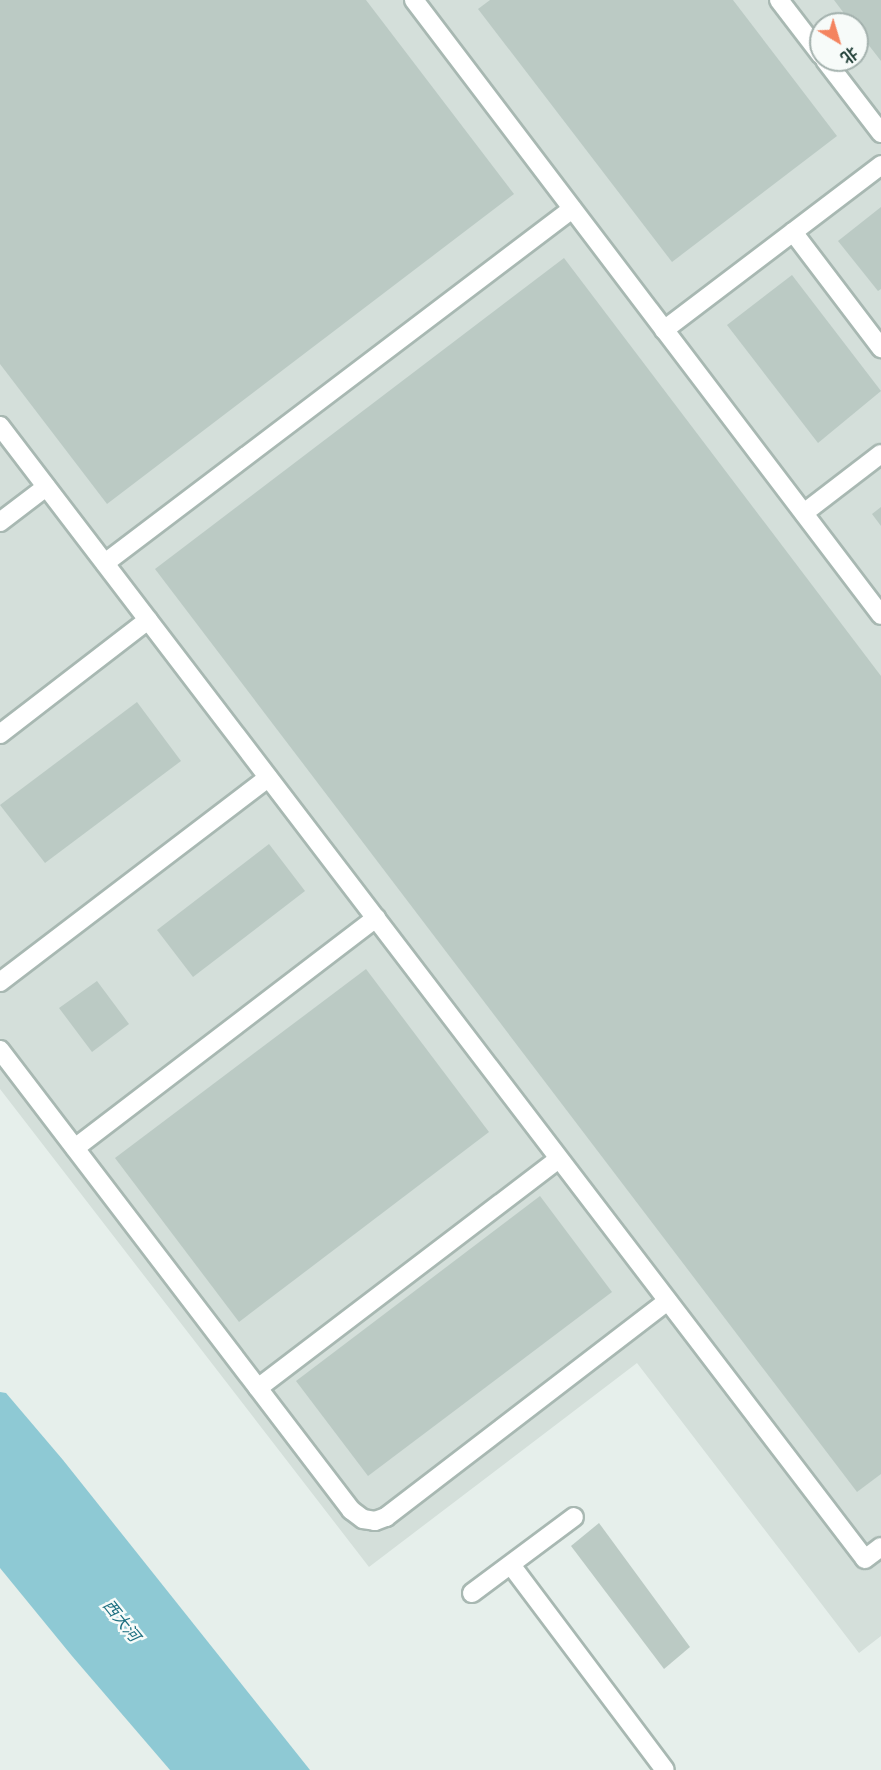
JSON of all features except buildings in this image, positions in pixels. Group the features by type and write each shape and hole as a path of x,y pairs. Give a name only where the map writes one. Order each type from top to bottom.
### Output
{"lane":[{"path":"779,0 809,39"},
{"path":"417,1 881,615"},
{"path":"834,72 881,133"},
{"path":"664,330 881,165"},
{"path":"105,563 572,209"},
{"path":"793,232 879,343"},
{"path":"0,426 865,1559 881,1547"},
{"path":"804,513 881,454"},
{"path":"0,522 46,487"},
{"path":"0,734 148,620"},
{"path":"0,982 268,778"},
{"path":"75,1148 376,918"},
{"path":"0,1050 351,1510 375,1521 668,1301"},
{"path":"258,1388 559,1159"},
{"path":"472,1593 574,1517"},
{"path":"510,1565 665,1770"}],"shaded area":[{"path":"0,0 881,0 881,1636 859,1653 637,1363 369,1567 0,1089"}],"water":[{"name":"西大河","path":"0,1392 6,1393 63,1460 310,1770 170,1770 72,1656 0,1568"}]}
